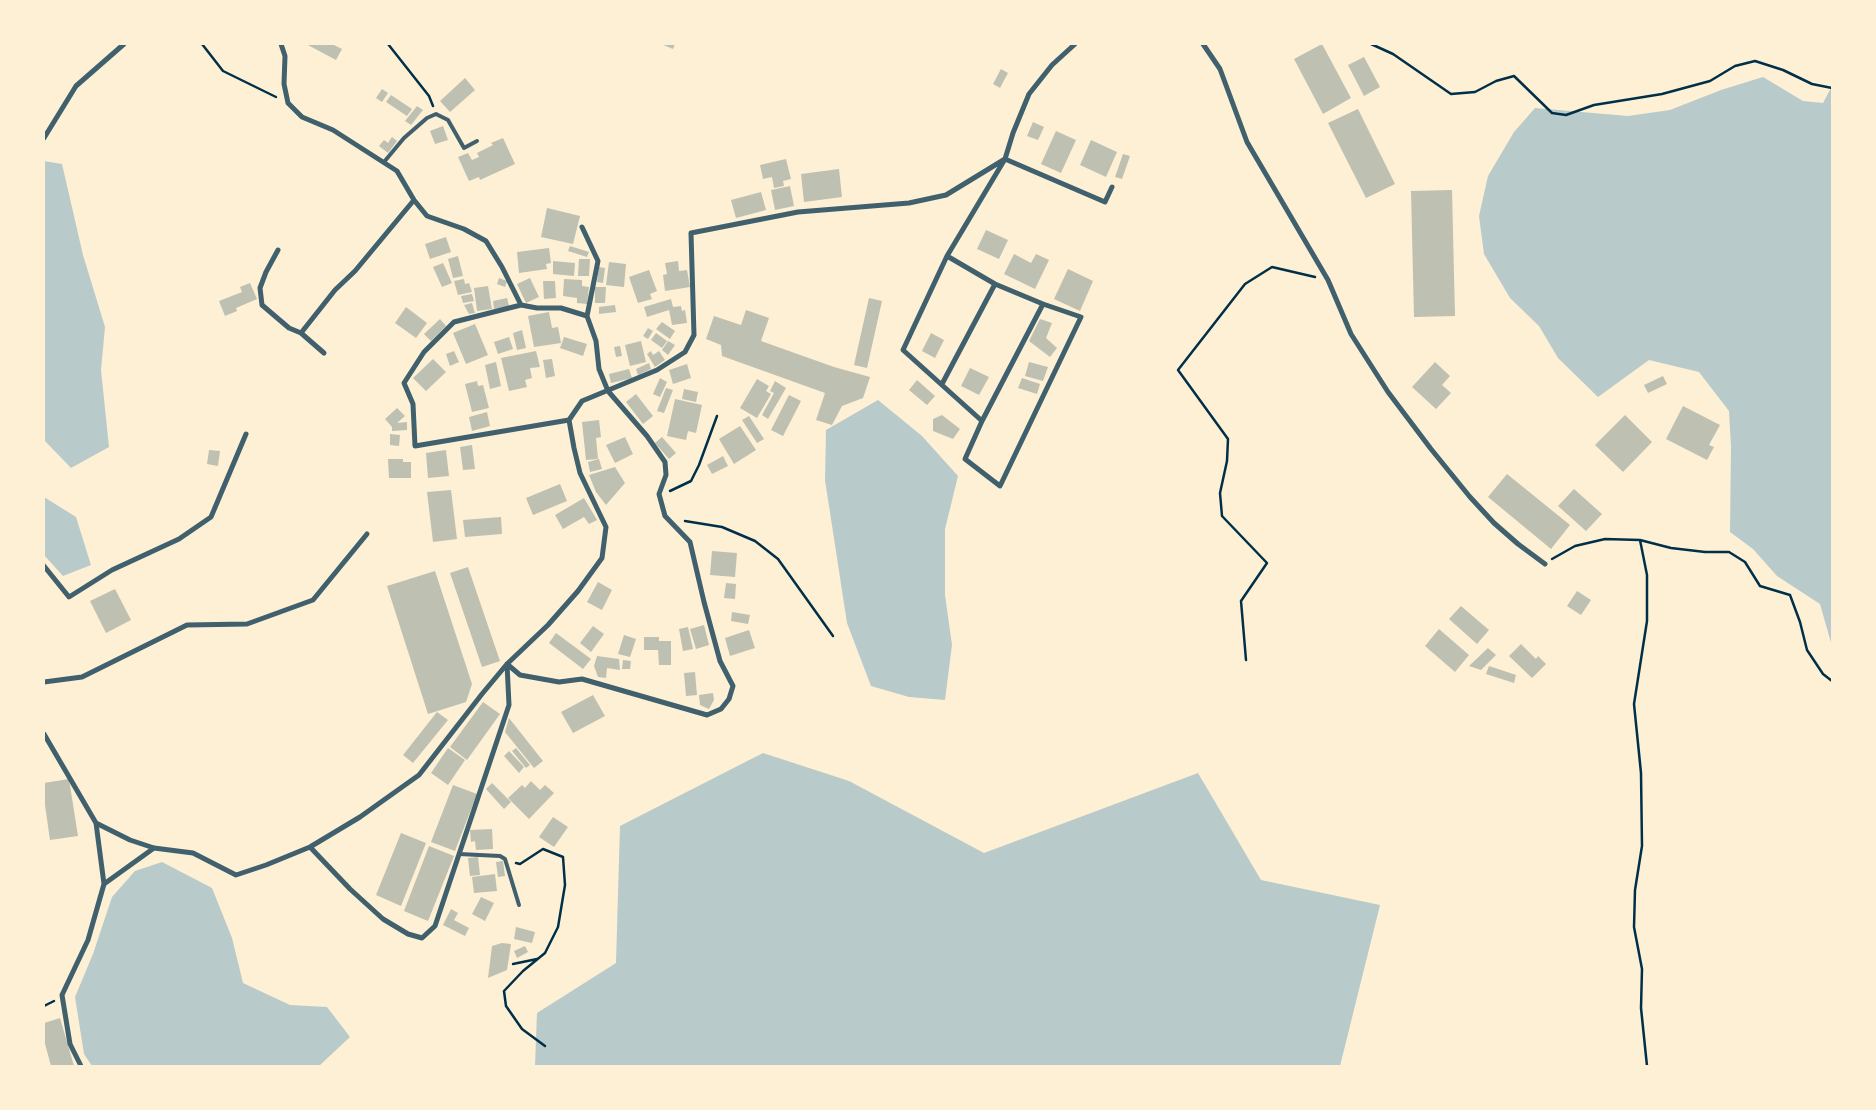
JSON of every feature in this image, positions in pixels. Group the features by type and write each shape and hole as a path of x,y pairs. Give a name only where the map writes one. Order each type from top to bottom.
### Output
{"street":[{"path":"44,138 76,86 124,44"},
{"path":"281,44 285,56 284,84 288,103 302,117 333,130 397,171 414,200 428,216 464,229 486,241 502,267 521,305"},
{"path":"982,421 903,350 947,256 1005,159 1013,133 1029,94 1052,65 1075,44"},
{"path":"1203,44 1220,69 1247,142 1328,280 1351,334 1388,392 1431,449 1494,523 1545,564"},
{"path":"1005,159 1105,202 1112,187"},
{"path":"96,822 130,840 154,848 192,852 236,874 266,865 310,847 360,816 419,775 482,694 578,591 602,558 606,527 580,473 569,420 582,401 658,370 685,352 694,335 691,233 798,212 909,203 946,196 1005,159"},
{"path":"301,333 334,290 355,270 414,200"},
{"path":"508,664 520,675 558,682 582,679 707,715 721,709 729,699 733,686 720,660 690,542 665,516 659,494 666,475 665,462 647,436 608,391 599,369 596,341 587,316 598,261 582,227"},
{"path":"278,250 260,288 262,305 289,328 301,333 324,353"},
{"path":"947,256 995,284 1081,317 1000,486 965,459 982,421 1043,304"},
{"path":"942,384 995,284"},
{"path":"569,420 415,446 413,404 404,383 424,352 454,322 521,305 537,308 561,308 587,316"},
{"path":"44,566 69,597 112,570 179,539 211,517 246,434"},
{"path":"44,682 82,677 187,625 247,624 313,600 367,534"},
{"path":"310,847 350,889 383,919 408,934 422,938 435,926 509,706 508,664"},
{"path":"44,734 96,822 104,884 88,940 62,995 70,1044 81,1066"},
{"path":"104,884 154,848"}],"lane":[{"path":"384,162 404,138 427,118 436,114 448,120 464,148 477,141"},
{"path":"459,854 500,856 505,859 519,906"}],"path":[{"path":"202,44 223,71 288,103"},
{"path":"388,44 429,96 436,114"},
{"path":"1371,44 1393,54 1452,94 1475,92 1496,81 1514,76 1552,113 1566,115 1594,105 1662,94 1710,81 1736,66 1755,61 1783,70 1812,84 1832,88"},
{"path":"1246,660 1241,601 1267,563 1222,516 1220,493 1227,461 1228,440 1178,370 1245,284 1272,268 1328,280"},
{"path":"659,494 676,490 691,481 717,416"},
{"path":"665,516 694,524 722,527 755,541 778,559 833,636"},
{"path":"1545,564 1558,554 1575,546 1605,539 1640,540 1671,548 1705,552 1728,552 1745,562 1760,586 1790,595 1800,622 1807,650 1823,674 1832,681"},
{"path":"1640,540 1647,575 1647,621 1634,704 1641,773 1642,846 1635,890 1634,927 1642,969 1641,1008 1647,1066"},
{"path":"505,859 520,864 544,849 564,857 566,885 558,927 545,953 523,971 504,991 506,1006 517,1021 527,1032 545,1046"},
{"path":"513,964 538,958"}],"shaded area":[{"path":"1763,77 1803,101 1823,103 1832,86 1832,646 1820,604 1777,576 1753,549 1730,532 1731,447 1729,411 1699,372 1649,360 1598,397 1558,358 1539,326 1510,298 1484,254 1479,216 1488,176 1514,132 1535,108 1628,116 1670,110 1721,90"},
{"path":"44,161 62,164 83,255 105,327 101,370 109,447 71,468 44,440"},
{"path":"878,400 922,436 958,476 945,529 945,595 952,645 945,700 909,697 871,686 847,623 825,480 826,430"},
{"path":"44,497 76,517 91,565 63,576 44,555"},
{"path":"763,753 849,781 984,853 1198,773 1261,880 1380,905 1340,1066 535,1066 537,1013 616,963 620,826"},
{"path":"162,862 212,888 232,938 243,983 290,1005 327,1007 350,1037 319,1066 92,1066 84,1054 75,997 93,954 112,897 135,871"}],"building":[{"path":"306,44 332,44 342,49 336,60"},
{"path":"661,44 675,44 673,49"},
{"path":"1322,44 1351,98 1323,114 1294,59"},
{"path":"1364,57 1380,87 1364,96 1348,65"},
{"path":"1001,69 1008,73 1000,88 993,84"},
{"path":"465,78 475,90 450,112 440,101"},
{"path":"382,89 388,93 382,102 376,98"},
{"path":"391,95 412,109 407,116 386,102"},
{"path":"417,106 423,110 411,125 405,121"},
{"path":"1358,109 1395,184 1366,198 1328,123"},
{"path":"1033,122 1044,127 1038,140 1027,136"},
{"path":"443,126 448,140 435,144 430,131"},
{"path":"1056,131 1076,140 1061,173 1041,164"},
{"path":"392,137 397,141 388,153 379,146 384,140 388,143"},
{"path":"503,138 515,164 480,180 479,177 469,181 458,157 468,153 472,160 479,157 477,153 493,145 491,143"},
{"path":"1091,140 1117,152 1106,177 1080,165"},
{"path":"1123,154 1130,156 1122,179 1115,177"},
{"path":"786,159 791,179 783,181 784,186 774,188 772,177 763,179 760,165"},
{"path":"839,169 842,197 804,202 801,174"},
{"path":"790,186 794,206 775,210 771,190"},
{"path":"1452,190 1455,316 1414,317 1411,191"},
{"path":"761,192 766,210 736,218 731,200"},
{"path":"547,208 580,216 573,244 541,237"},
{"path":"986,230 1008,240 999,259 977,249"},
{"path":"446,237 451,252 430,259 425,244"},
{"path":"570,246 589,252 587,257 568,251"},
{"path":"549,248 551,263 546,264 547,269 519,273 517,252"},
{"path":"1014,254 1031,263 1036,254 1049,260 1035,289 1004,274"},
{"path":"458,256 463,276 453,278 448,259"},
{"path":"579,259 590,259 589,276 578,276"},
{"path":"553,261 575,263 574,276 553,274"},
{"path":"678,261 679,271 687,270 690,287 665,291 663,275 667,274 665,263"},
{"path":"609,262 626,264 624,287 606,285"},
{"path":"443,263 452,283 442,287 433,267"},
{"path":"599,267 605,268 603,283 597,282"},
{"path":"1068,269 1093,281 1080,311 1054,299"},
{"path":"649,270 657,291 650,294 652,299 638,303 629,277"},
{"path":"499,278 507,281 505,287 497,284"},
{"path":"530,278 539,297 526,303 517,284"},
{"path":"464,279 465,284 469,283 472,292 458,295 454,281"},
{"path":"564,279 582,280 582,286 589,287 587,304 577,303 577,298 563,296"},
{"path":"543,281 555,281 556,298 544,299"},
{"path":"250,283 257,299 236,308 237,311 225,316 219,301 242,292 240,287"},
{"path":"488,286 492,309 477,311 474,288"},
{"path":"595,287 606,287 605,303 595,303"},
{"path":"472,294 474,301 463,303 461,296"},
{"path":"507,298 509,306 494,309 493,301"},
{"path":"869,298 882,301 867,368 854,365"},
{"path":"671,299 673,307 681,306 682,311 685,310 687,323 672,325 669,310 647,317 644,307"},
{"path":"472,303 475,313 469,314 464,305"},
{"path":"615,305 616,312 599,314 599,307"},
{"path":"406,307 427,323 416,338 395,323"},
{"path":"746,310 769,318 761,341 834,367 870,377 863,398 842,406 832,425 816,420 825,393 722,356 721,345 706,339 714,316 741,325"},
{"path":"549,312 552,328 558,327 561,343 534,347 528,316"},
{"path":"440,319 446,326 431,341 424,334"},
{"path":"1040,319 1052,323 1046,338 1057,348 1050,357 1029,341"},
{"path":"662,322 675,331 670,339 656,329"},
{"path":"475,324 488,355 466,364 453,333"},
{"path":"648,328 653,331 648,339 643,336"},
{"path":"522,330 526,348 517,350 513,333"},
{"path":"656,333 667,341 662,348 651,340"},
{"path":"931,333 944,340 935,358 922,351"},
{"path":"509,337 513,349 498,354 494,342"},
{"path":"564,337 587,344 583,356 560,348"},
{"path":"641,341 646,362 630,366 625,345"},
{"path":"668,341 675,345 668,355 662,350"},
{"path":"620,346 622,356 616,357 614,347"},
{"path":"454,351 459,362 450,366 446,354"},
{"path":"536,351 540,367 530,368 532,378 525,380 527,387 509,391 501,358"},
{"path":"651,351 653,355 659,351 665,360 655,367 647,354"},
{"path":"433,359 446,372 426,391 413,378"},
{"path":"552,359 555,376 546,378 543,360"},
{"path":"496,362 501,386 490,389 485,365"},
{"path":"1029,362 1048,367 1043,381 1025,376"},
{"path":"1435,362 1450,376 1442,385 1451,393 1436,409 1412,387"},
{"path":"649,363 651,369 638,375 636,369"},
{"path":"687,364 691,378 673,384 669,370"},
{"path":"970,368 989,377 979,395 961,386"},
{"path":"629,369 632,378 611,383 609,374"},
{"path":"1663,376 1667,384 1648,393 1644,385"},
{"path":"660,378 667,382 660,397 653,394"},
{"path":"1022,378 1040,384 1037,394 1018,388"},
{"path":"757,379 769,386 766,391 771,394 757,418 740,408"},
{"path":"917,380 935,396 927,405 909,390"},
{"path":"477,381 478,386 483,385 489,408 472,412 465,384"},
{"path":"775,381 786,388 768,419 762,415 774,393 770,391"},
{"path":"666,388 673,390 664,413 657,411"},
{"path":"684,389 698,392 696,402 682,399"},
{"path":"636,394 653,416 643,424 626,402"},
{"path":"789,395 801,401 783,436 771,430"},
{"path":"675,399 702,405 696,433 688,431 686,440 667,436"},
{"path":"1683,406 1720,425 1709,445 1714,447 1707,460 1666,439"},
{"path":"397,408 405,416 397,423 407,422 407,430 392,431 392,427 385,419"},
{"path":"487,412 490,426 472,431 469,417"},
{"path":"942,415 960,429 953,439 933,431 933,419"},
{"path":"1625,415 1652,442 1623,472 1595,445"},
{"path":"749,416 764,439 757,443 742,420"},
{"path":"599,420 601,437 596,438 598,459 586,460 582,422"},
{"path":"740,426 756,450 734,464 719,439"},
{"path":"390,434 400,435 399,446 390,445"},
{"path":"625,437 633,454 615,463 606,445"},
{"path":"662,437 676,453 669,459 655,443"},
{"path":"472,445 475,469 463,470 460,447"},
{"path":"209,450 220,451 218,466 207,464"},
{"path":"446,450 449,476 428,478 426,453"},
{"path":"723,456 728,466 712,474 707,465"},
{"path":"388,459 403,459 403,462 411,462 411,478 389,478"},
{"path":"599,459 602,469 590,472 588,462"},
{"path":"615,467 625,483 606,505 596,492 589,475"},
{"path":"1507,474 1570,525 1551,549 1488,497"},
{"path":"560,484 567,501 533,515 526,498"},
{"path":"1574,489 1602,514 1586,531 1558,506"},
{"path":"451,490 457,539 433,542 427,492"},
{"path":"584,498 597,520 589,524 584,517 563,529 555,515"},
{"path":"501,517 502,534 465,537 463,520"},
{"path":"712,551 737,553 735,577 710,575"},
{"path":"468,567 500,661 482,667 450,573"},
{"path":"435,571 472,684 466,702 428,714 387,586"},
{"path":"598,582 612,590 602,610 587,602"},
{"path":"726,583 736,584 735,599 724,598"},
{"path":"115,589 131,620 106,633 90,601"},
{"path":"1577,591 1591,600 1581,615 1567,606"},
{"path":"1461,606 1489,630 1477,644 1449,619"},
{"path":"732,612 750,615 748,624 731,621"},
{"path":"704,625 709,645 696,649 690,629"},
{"path":"593,626 604,634 591,652 580,643"},
{"path":"688,627 693,649 683,651 679,629"},
{"path":"1439,629 1469,655 1455,672 1425,646"},
{"path":"749,630 755,648 730,656 725,638"},
{"path":"556,633 591,659 583,669 549,643"},
{"path":"624,635 636,639 630,657 618,654"},
{"path":"644,637 659,637 659,641 671,641 671,665 659,665 658,650 644,650"},
{"path":"1521,644 1536,659 1538,656 1546,664 1532,678 1509,656"},
{"path":"1488,648 1496,655 1481,670 1469,666"},
{"path":"597,656 619,659 620,670 607,668 606,678 598,677 594,666"},
{"path":"623,660 631,661 630,669 622,669"},
{"path":"1489,666 1516,675 1514,683 1486,674"},
{"path":"695,672 697,695 686,696 684,673"},
{"path":"713,693 714,700 709,709 700,705 699,695"},
{"path":"593,695 605,716 573,733 561,712"},
{"path":"483,702 500,714 467,760 450,747"},
{"path":"437,712 448,720 413,763 403,755"},
{"path":"509,718 543,761 534,768 505,732"},
{"path":"448,748 465,760 448,785 431,773"},
{"path":"516,748 530,765 526,768 512,751"},
{"path":"509,751 524,767 519,773 504,756"},
{"path":"69,779 78,836 50,840 44,798 44,783"},
{"path":"531,781 540,790 545,785 554,793 529,819 508,798 522,785 525,788"},
{"path":"492,783 511,802 504,809 486,789"},
{"path":"453,785 477,794 455,851 431,842"},
{"path":"553,817 568,827 554,847 539,837"},
{"path":"492,829 493,849 476,850 475,841 471,842 470,830"},
{"path":"401,833 426,843 401,906 376,895"},
{"path":"429,846 454,856 428,921 404,911"},
{"path":"478,857 480,875 470,876 468,858"},
{"path":"503,861 505,876 498,877 496,862"},
{"path":"495,874 497,891 474,893 472,877"},
{"path":"481,897 494,903 485,921 472,914"},
{"path":"451,909 458,913 454,920 469,928 465,936 443,925"},
{"path":"516,927 535,932 532,943 514,939"},
{"path":"502,943 511,944 507,970 488,978 492,946"},
{"path":"525,946 528,952 517,958 514,951"},
{"path":"60,1018 74,1066 51,1066 44,1040 44,1023"}]}
